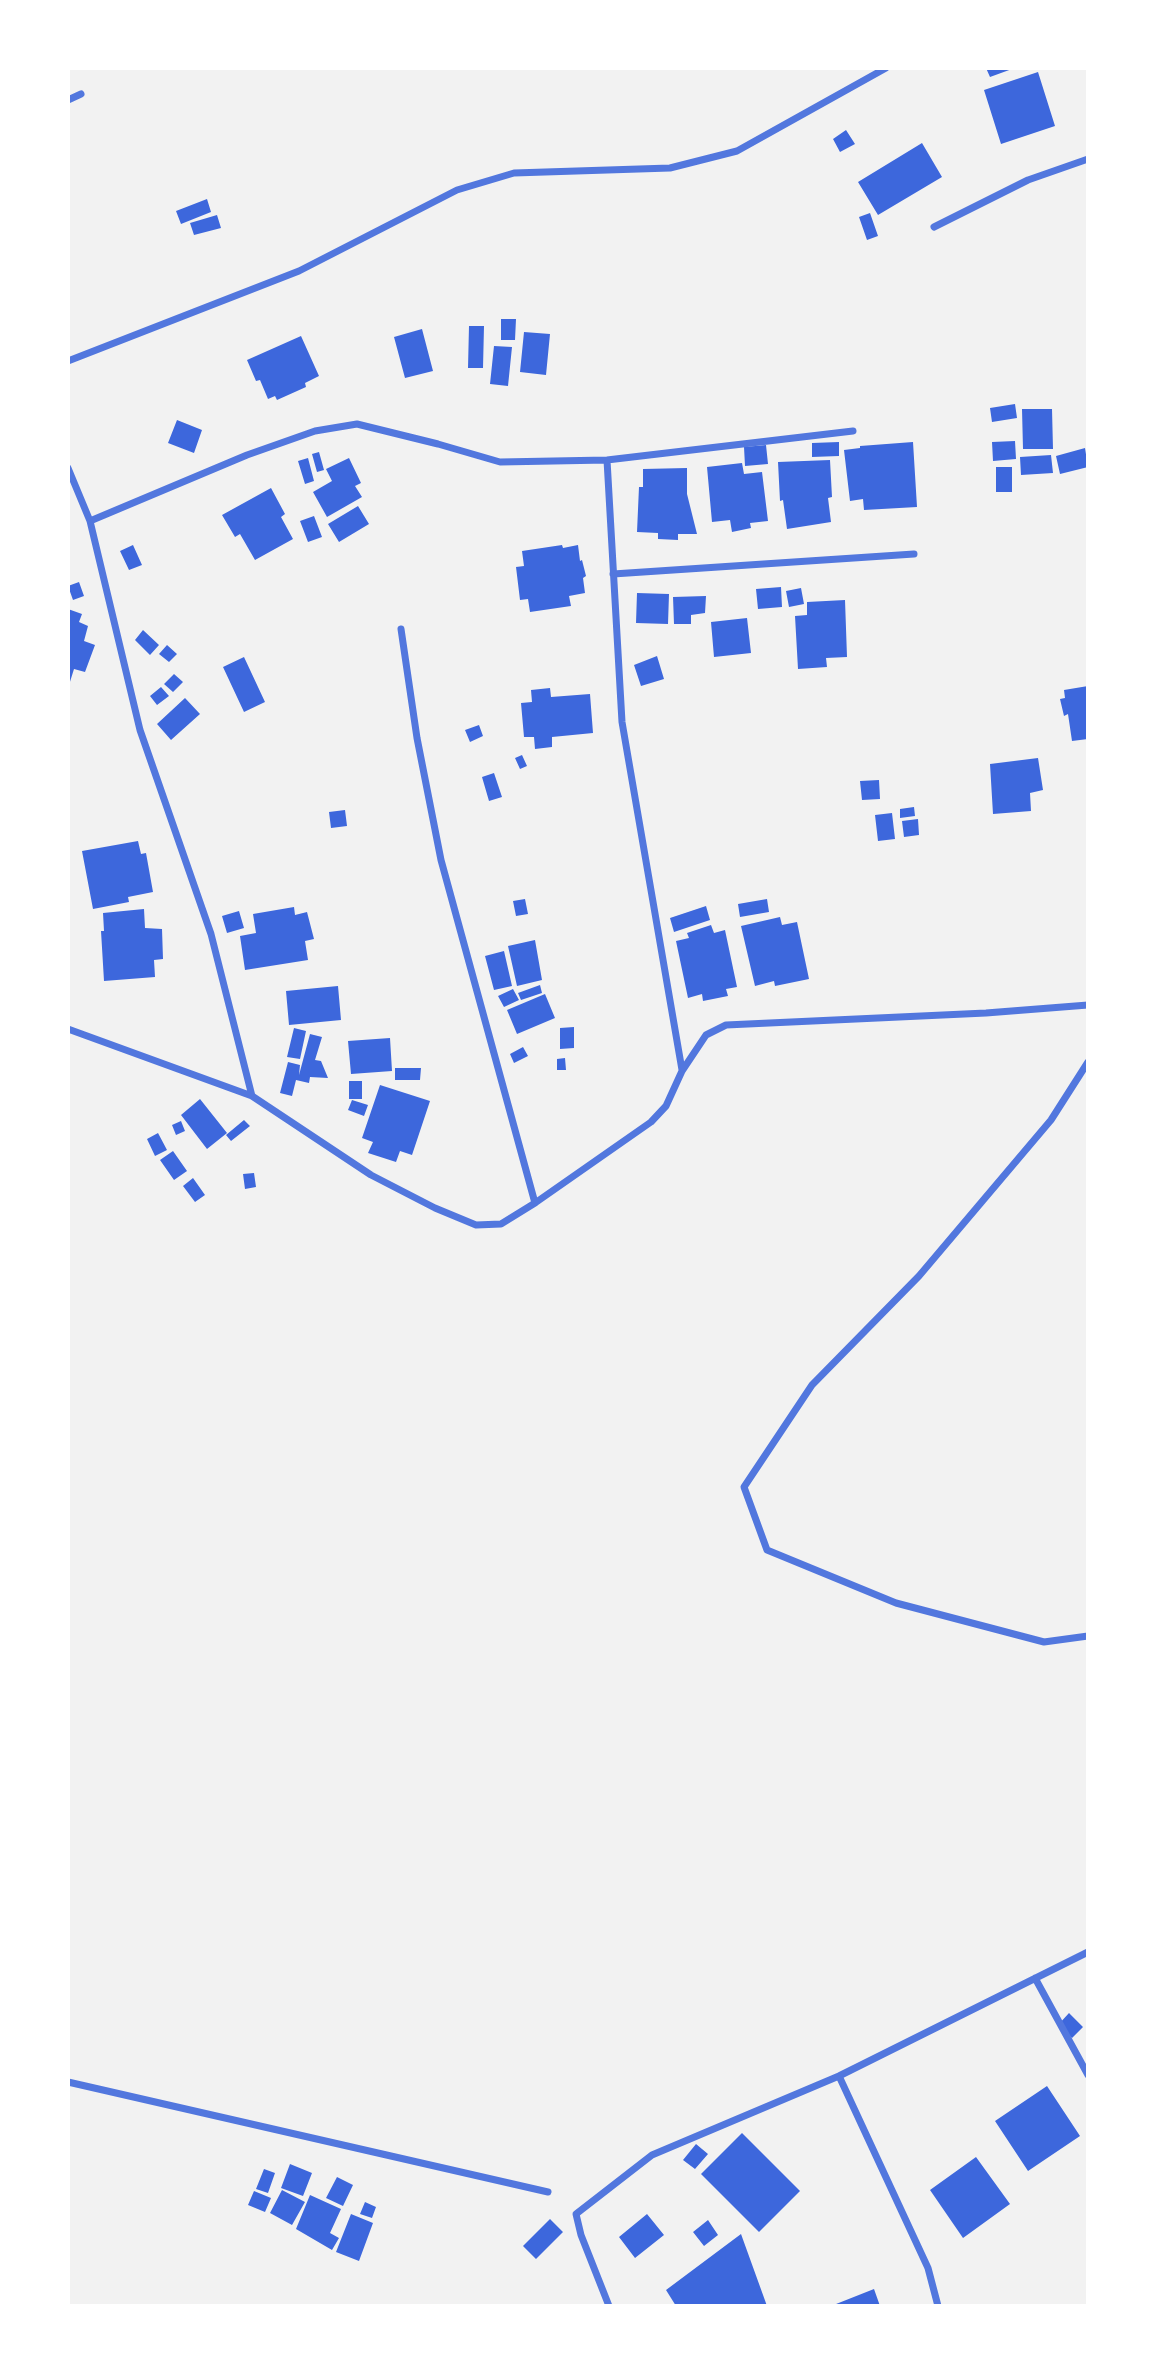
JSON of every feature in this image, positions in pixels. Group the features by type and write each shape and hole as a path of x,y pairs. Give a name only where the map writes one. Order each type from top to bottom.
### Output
{"street":[{"path":"68,361 299,271 457,190 514,173 670,168 737,151 886,68"},
{"path":"68,100 81,94"},
{"path":"934,227 1028,180 1088,159"},
{"path":"90,521 247,454 315,431 357,424 500,462 607,460 853,431"},
{"path":"607,460 622,722 682,1071"},
{"path":"68,468 90,521 140,730 211,934 252,1096"},
{"path":"613,574 914,554"},
{"path":"401,629 417,738 440,860 535,1203"},
{"path":"68,1029 252,1096 371,1175 476,1226 501,1224 651,1122 666,1106 682,1071 706,1035 726,1025 986,1013 1088,1005"},
{"path":"1088,1062 1051,1120 919,1276 812,1385 744,1487 766,1550 896,1603 1044,1643 1088,1636"},
{"path":"609,2306 581,2235 576,2214 652,2155 839,2076 1088,1952"},
{"path":"1035,1978 1088,2075"},
{"path":"839,2076 928,2268 938,2306"},
{"path":"68,2082 548,2192"}],"building":[{"path":"986,68 1012,68 1012,69 990,77"},
{"path":"1038,72 1055,126 1001,144 984,90"},
{"path":"846,130 855,144 840,152 833,139"},
{"path":"922,143 942,177 878,215 858,182"},
{"path":"207,199 211,212 181,224 176,211"},
{"path":"870,213 878,236 867,240 859,217"},
{"path":"217,215 221,228 194,235 190,223"},
{"path":"501,319 516,319 515,340 501,340"},
{"path":"469,326 484,326 483,368 468,368"},
{"path":"422,329 433,371 405,378 394,337"},
{"path":"524,332 550,334 546,375 520,372"},
{"path":"301,336 319,376 305,383 306,387 277,400 275,396 268,399 247,360"},
{"path":"494,346 512,347 508,386 490,384"},
{"path":"1015,404 1017,418 992,422 990,408"},
{"path":"1022,409 1052,409 1053,449 1023,449"},
{"path":"177,420 202,430 194,453 168,443"},
{"path":"1015,441 1016,459 993,461 992,442"},
{"path":"839,442 839,456 812,457 812,443"},
{"path":"913,442 917,507 864,510 863,499 850,501 844,450 860,446"},
{"path":"766,445 768,464 745,466 744,447"},
{"path":"1085,448 1088,467 1060,474 1056,456"},
{"path":"319,452 324,470 317,472 312,454"},
{"path":"1051,455 1053,473 1021,475 1020,457"},
{"path":"308,458 314,481 305,484 298,461"},
{"path":"349,458 361,483 355,486 362,497 327,517 313,492 332,481 326,469"},
{"path":"830,460 832,497 828,498 831,522 787,529 783,500 780,501 778,462"},
{"path":"742,463 744,474 762,472 768,521 750,523 751,528 732,532 730,520 712,522 707,467"},
{"path":"996,467 1012,467 1012,492 996,492"},
{"path":"687,468 687,494 697,534 678,534 678,540 658,539 658,533 637,532 639,487 643,487 643,469"},
{"path":"271,488 285,514 281,517 293,539 255,560 240,534 235,537 222,515"},
{"path":"358,506 369,524 339,542 328,524"},
{"path":"314,516 322,537 308,542 300,521"},
{"path":"133,545 142,565 129,570 120,551"},
{"path":"562,545 563,548 578,545 586,576 583,578 585,593 569,596 571,606 530,612 528,599 520,600 516,567 524,566 522,551"},
{"path":"79,582 84,596 73,600 68,586"},
{"path":"781,587 782,607 758,609 756,589"},
{"path":"801,588 804,604 789,607 786,591"},
{"path":"637,593 669,594 668,624 636,623"},
{"path":"706,596 705,613 691,615 691,624 674,624 673,597"},
{"path":"845,600 847,657 826,658 827,667 798,669 795,616 807,615 807,602"},
{"path":"68,609 82,614 79,622 88,626 84,641 95,645 85,672 74,669 69,685"},
{"path":"747,618 751,653 714,657 711,622"},
{"path":"143,630 159,645 150,655 135,640"},
{"path":"167,645 177,654 169,662 159,654"},
{"path":"657,656 664,679 641,686 634,665"},
{"path":"244,657 265,702 244,712 223,667"},
{"path":"174,674 183,682 173,692 164,684"},
{"path":"1088,686 1088,739 1072,741 1068,714 1064,716 1060,699 1065,698 1064,690"},
{"path":"161,687 169,696 157,705 150,696"},
{"path":"550,688 551,697 590,694 593,733 552,737 552,747 535,749 534,737 524,737 521,703 532,702 531,690"},
{"path":"185,698 200,714 171,740 157,724"},
{"path":"479,725 483,736 470,742 465,730"},
{"path":"522,755 527,766 520,769 515,758"},
{"path":"1038,758 1043,790 1030,793 1031,811 993,814 990,764"},
{"path":"494,773 502,797 489,801 482,777"},
{"path":"879,780 880,799 862,800 860,781"},
{"path":"914,807 915,816 900,818 900,809"},
{"path":"345,810 347,826 331,828 329,812"},
{"path":"892,813 895,839 878,841 875,815"},
{"path":"918,819 919,835 904,837 902,821"},
{"path":"138,841 141,854 146,853 153,892 128,897 129,902 93,909 82,851"},
{"path":"525,899 528,914 516,916 513,901"},
{"path":"767,899 769,912 740,917 738,904"},
{"path":"706,906 710,920 674,932 670,918"},
{"path":"294,907 295,915 307,912 314,939 305,941 308,960 245,970 240,936 256,933 253,914"},
{"path":"144,909 145,928 162,929 163,959 154,960 155,977 104,981 101,931 104,931 103,913"},
{"path":"239,911 244,928 227,933 222,916"},
{"path":"780,917 782,925 797,922 809,979 775,986 774,981 755,986 741,926"},
{"path":"711,925 714,933 725,930 737,987 726,989 728,996 703,1001 702,994 688,998 676,941 689,938 687,933"},
{"path":"535,940 542,980 517,986 508,946"},
{"path":"504,951 512,986 494,990 485,956"},
{"path":"540,985 542,993 521,1000 518,993"},
{"path":"338,986 341,1020 289,1025 286,991"},
{"path":"513,989 519,1000 504,1007 498,996"},
{"path":"545,994 555,1018 517,1034 507,1010"},
{"path":"574,1027 574,1048 560,1049 560,1028"},
{"path":"294,1028 306,1031 300,1059 287,1057"},
{"path":"310,1034 322,1037 315,1060 321,1061 328,1078 310,1077 309,1083 296,1080 292,1096 280,1093 288,1062 300,1065 299,1075"},
{"path":"390,1038 392,1071 351,1074 348,1041"},
{"path":"523,1047 528,1056 514,1063 510,1054"},
{"path":"565,1058 566,1070 557,1070 557,1059"},
{"path":"395,1068 421,1068 420,1080 395,1080"},
{"path":"349,1081 362,1081 362,1099 349,1099"},
{"path":"380,1085 430,1101 412,1155 400,1151 396,1162 368,1153 373,1142 362,1138"},
{"path":"200,1099 227,1133 207,1149 181,1115"},
{"path":"352,1100 368,1105 364,1116 348,1110"},
{"path":"244,1120 250,1126 231,1141 226,1135"},
{"path":"181,1121 185,1131 176,1135 172,1125"},
{"path":"158,1133 167,1150 155,1156 147,1139"},
{"path":"173,1151 187,1171 174,1180 160,1160"},
{"path":"254,1173 256,1187 245,1189 243,1174"},
{"path":"193,1178 205,1195 195,1202 183,1186"},
{"path":"1069,2013 1083,2027 1072,2038 1058,2025"},
{"path":"1047,2086 1080,2136 1028,2171 995,2121"},
{"path":"742,2133 800,2191 759,2232 701,2174"},
{"path":"696,2144 708,2154 695,2169 683,2160"},
{"path":"976,2157 1010,2204 963,2238 930,2190"},
{"path":"290,2164 312,2173 303,2196 281,2188"},
{"path":"264,2169 275,2173 268,2193 256,2189"},
{"path":"337,2177 353,2185 343,2206 326,2198"},
{"path":"282,2190 305,2202 292,2225 270,2213"},
{"path":"254,2191 271,2198 265,2212 248,2205"},
{"path":"310,2195 341,2209 330,2233 339,2238 332,2250 296,2229"},
{"path":"365,2202 376,2207 372,2218 360,2214"},
{"path":"351,2214 373,2223 359,2261 336,2252"},
{"path":"647,2214 664,2235 635,2258 619,2237"},
{"path":"550,2219 563,2232 536,2259 523,2246"},
{"path":"708,2220 718,2235 704,2246 693,2232"},
{"path":"741,2234 767,2306 676,2306 666,2290"},
{"path":"874,2289 880,2306 831,2306"}]}
